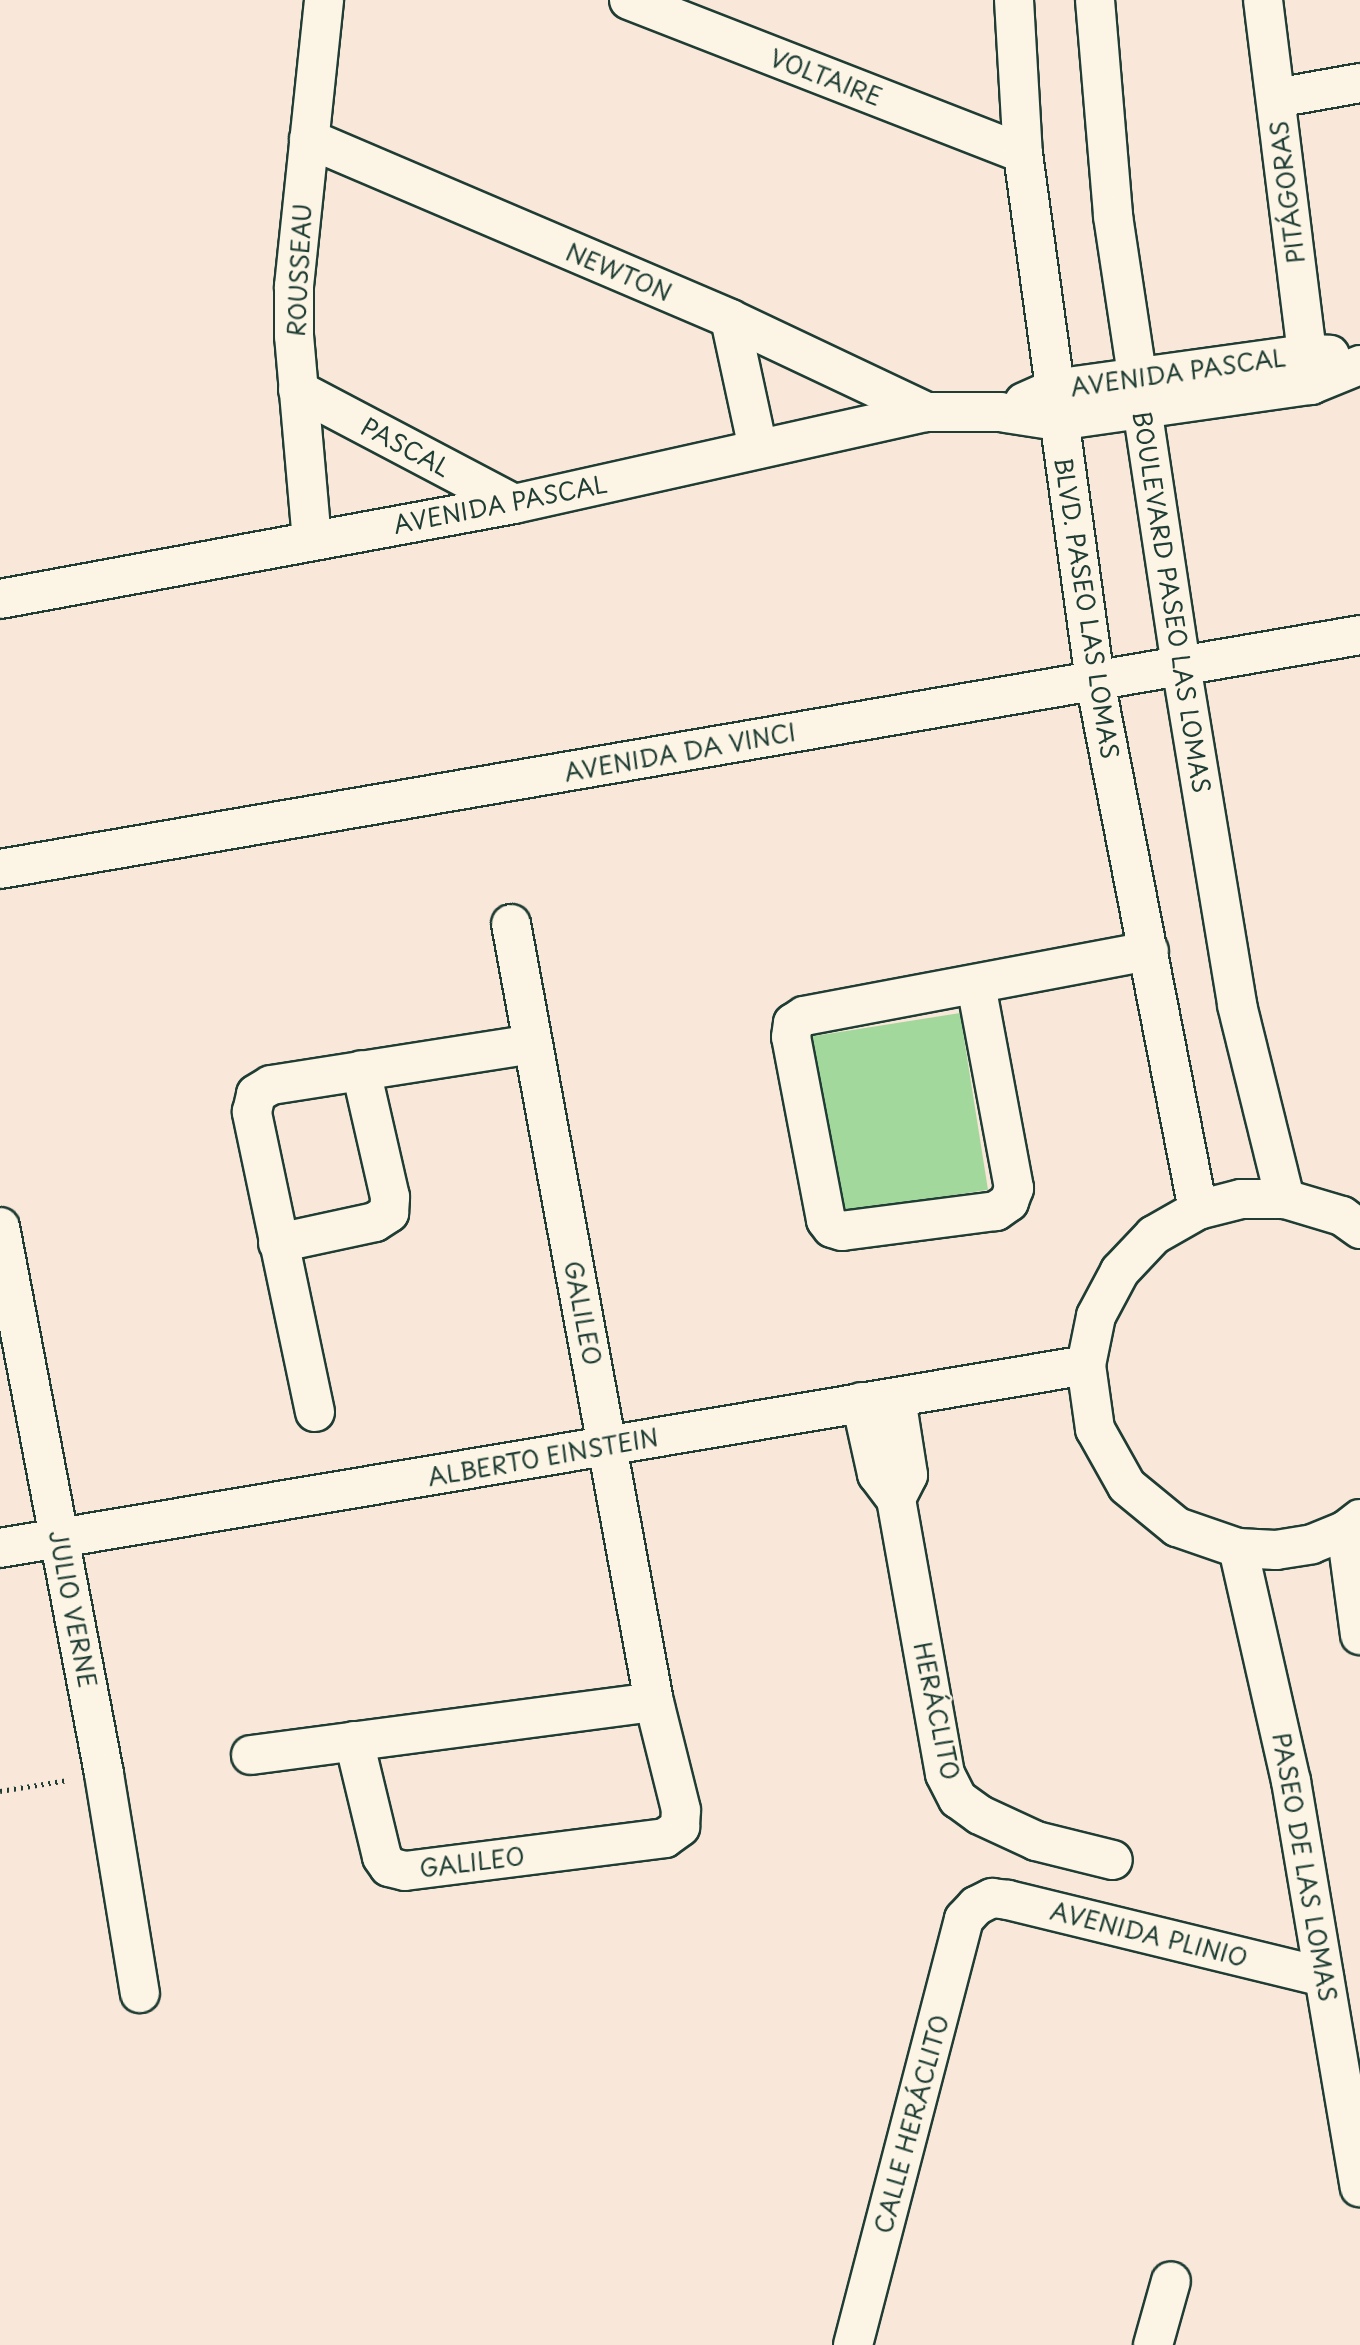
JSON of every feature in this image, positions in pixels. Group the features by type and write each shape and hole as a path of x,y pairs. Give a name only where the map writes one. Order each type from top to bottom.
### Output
{"street":[{"name":"ROUSSEAU","path":"312,541 298,390 294,286 324,0"},
{"name":"VOLTAIRE","path":"629,0 1023,154"},
{"name":"BLVD. PASEO LAS LOMAS","path":"1014,0 1023,154 1055,405 1095,681 1198,1209"},
{"name":"BOULEVARD PASEO LAS LOMAS","path":"1095,0 1113,216 1181,665 1237,1005 1285,1199"},
{"name":"PITÁGORAS","path":"1263,0 1264,27 1276,98 1308,369"},
{"path":"1276,98 1360,83"},
{"name":"NEWTON","path":"309,139 730,319 927,412"},
{"path":"730,319 758,449"},
{"name":"AVENIDA PASCAL","path":"1308,369 1360,356"},
{"name":"AVENIDA PASCAL","path":"0,600 514,504 927,412 1000,412 1308,369 1360,365"},
{"name":"PASCAL","path":"298,390 514,504"},
{"name":"AVENIDA DA VINCI","path":"0,869 1360,635"},
{"name":"GALILEO","path":"354,1741 382,1857 389,1867 405,1871 665,1838 680,1827 681,1810 654,1702 511,924"},
{"path":"976,985 1014,1188 1009,1202 996,1211 842,1231 832,1228 826,1220 790,1037 793,1023 804,1017 1149,950"},
{"path":"315,1412 252,1112 256,1094 271,1085 533,1044"},
{"path":"278,1243 375,1222 389,1213 390,1197 361,1070"},
{"path":"1360,1229 1342,1216 1285,1199 1241,1199 1198,1209 1154,1234 1120,1271 1096,1316 1086,1365 1096,1429 1126,1486 1177,1527 1238,1548 1276,1550 1312,1544 1353,1524 1360,1635"},
{"name":"JULIO VERNE","path":"0,1229 104,1774 140,1993"},
{"name":"ALBERTO EINSTEIN","path":"0,1548 1086,1365"},
{"name":"HERÁCLITO","path":"879,1400 877,1474 896,1499 945,1774 958,1799 980,1815 1036,1841 1113,1860"},
{"name":"PASEO DE LAS LOMAS","path":"1238,1548 1292,1781 1324,1977 1349,2047 1360,2188"},
{"path":"251,1755 654,1702"},
{"name":"AVENIDA PLINIO","path":"976,1906 992,1898 1008,1900 1324,1977"},
{"name":"CALLE HERÁCLITO","path":"853,2345 964,1919 976,1906"},
{"path":"1153,2345 1171,2281"}],"path":[{"path":"0,1791 104,1774"}],"green space":[{"path":"960,1013 988,1190 833,1214 805,1038"}]}
